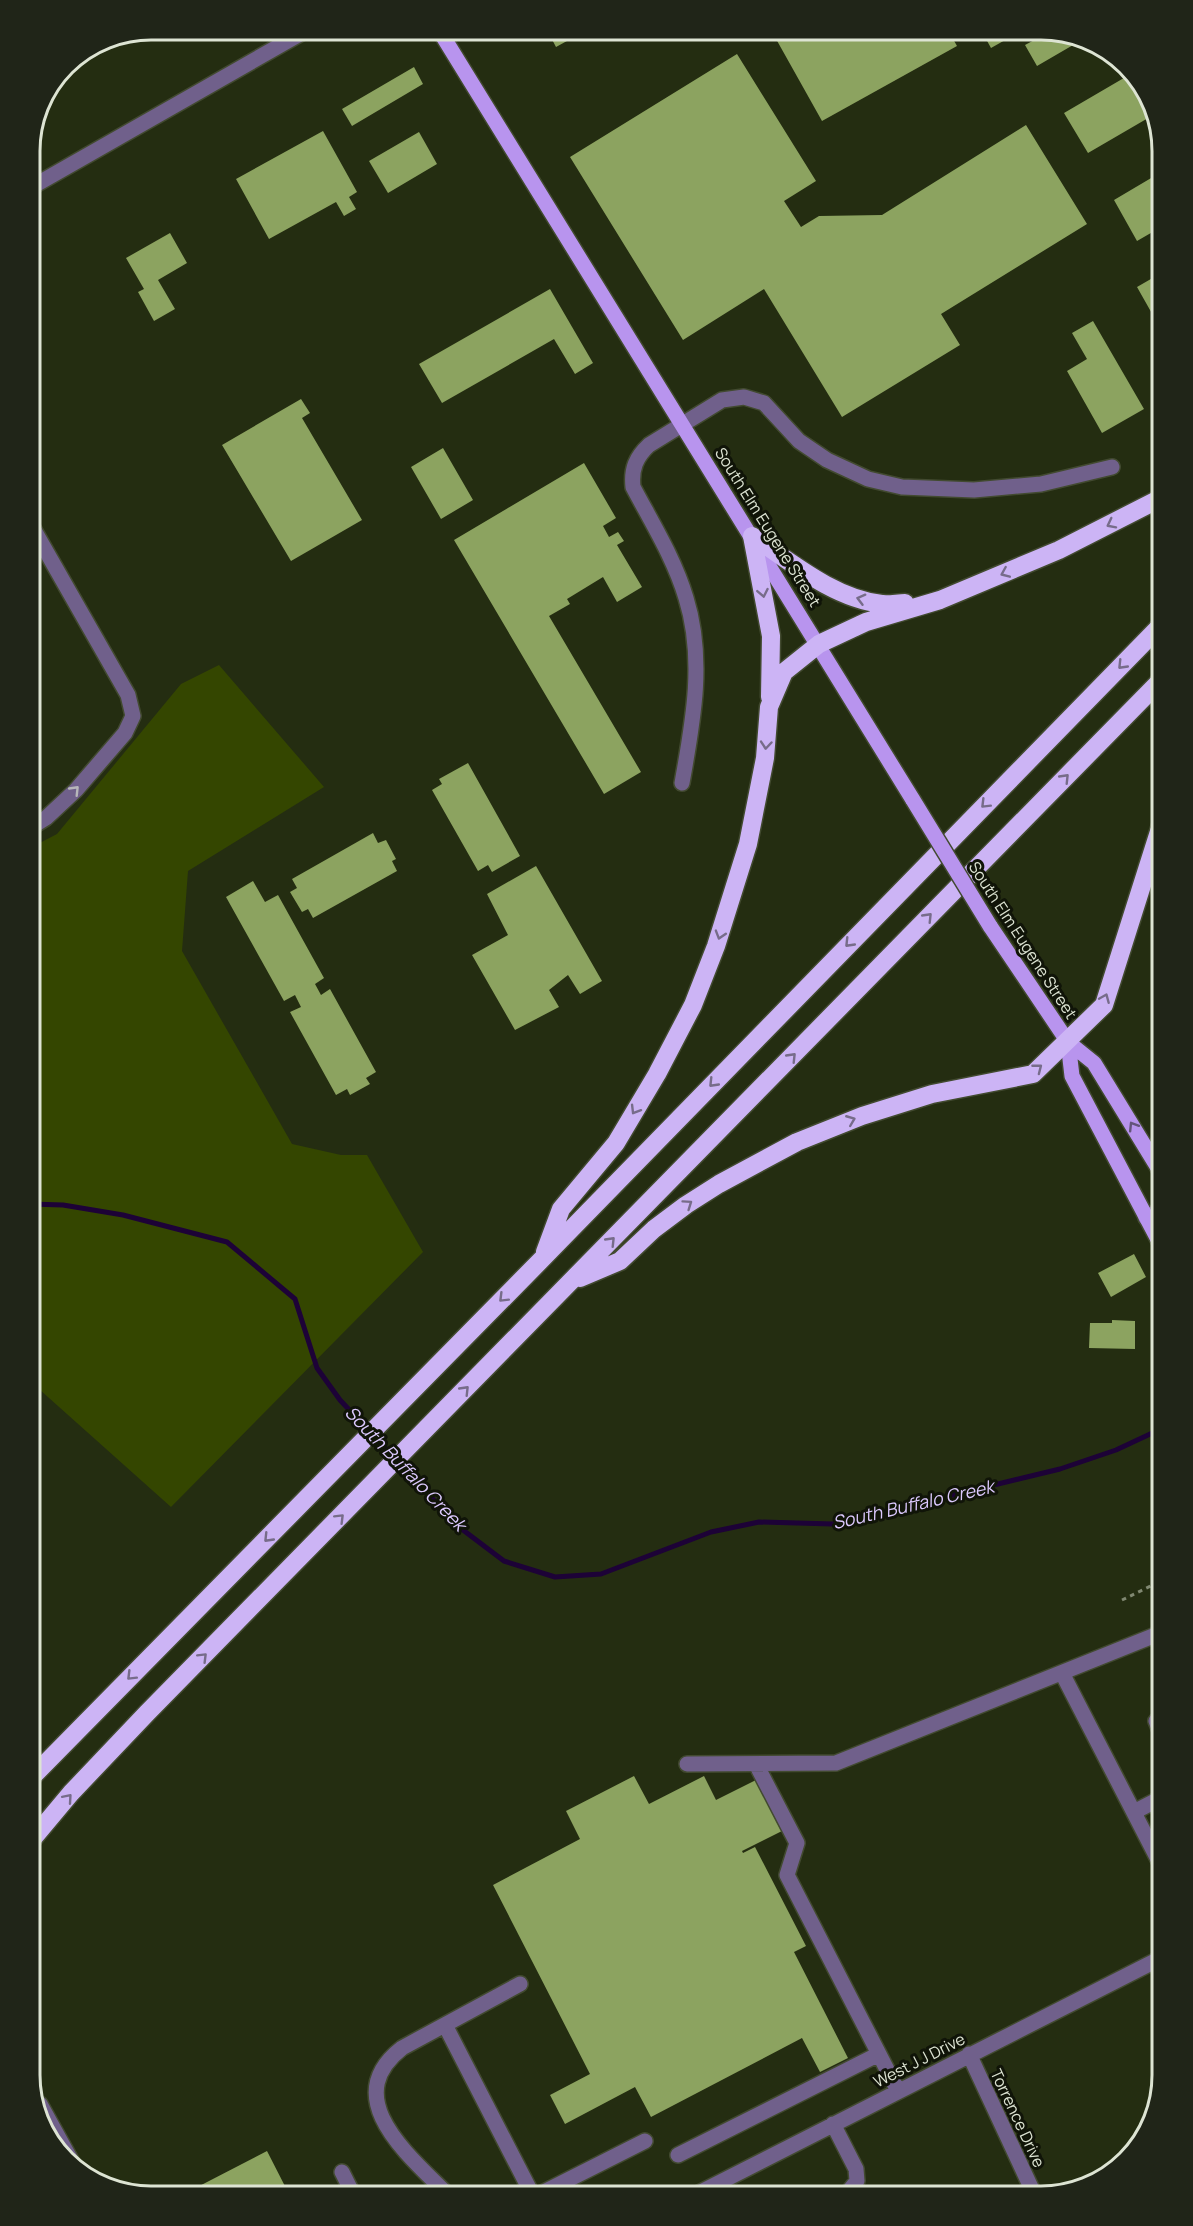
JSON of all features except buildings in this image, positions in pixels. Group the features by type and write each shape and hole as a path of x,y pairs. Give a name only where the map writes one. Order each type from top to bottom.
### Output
{"highway":[{"path":"769,706 784,672 819,644 866,622 940,600 1059,550 1152,503"},
{"path":"752,536 831,588 851,596 883,604 940,600"},
{"path":"544,1257 561,1209 616,1143 657,1074 693,1005 716,945 748,844 765,758 771,636 752,536"},
{"path":"40,1769 1152,634"},
{"path":"40,1830 147,1713 1152,689"},
{"path":"570,1283 620,1261 654,1229 686,1205 739,1172 797,1142 862,1116 932,1094 1033,1074 1104,1005 1152,854"}],"main road":[{"name":"South Elm Eugene Street","path":"445,40 819,644 990,926 1068,1042 1094,1062 1152,1158"},
{"name":"South Elm Eugene Street","path":"1068,1042 1072,1076 1152,1229"}],"street":[{"path":"41,182 289,40"},
{"path":"682,783 693,722 697,669 692,620 686,598 670,554 633,487 632,476 639,454 649,445 722,400 744,397 764,403 799,441 826,460 868,479 902,487 974,489 1041,484 1112,466"},
{"path":"41,542 128,695 132,716 125,733 76,790 41,821"},
{"path":"1146,1218 1152,1214"},
{"path":"687,1764 836,1763 1152,1636"},
{"path":"1062,1673 1152,1847"},
{"path":"756,1764 797,1843 787,1875 898,2091"},
{"path":"1134,1812 1152,1803"},
{"name":"West J J Drive","path":"713,2186 1152,1963"},
{"path":"439,2185 387,2128 379,2112 376,2096 381,2070 390,2057 402,2048 520,1984"},
{"path":"445,2025 529,2185"},
{"path":"678,2155 879,2054"},
{"name":"Torrence Drive","path":"969,2055 1030,2186"},
{"path":"833,2124 856,2169 857,2181 854,2186"},
{"path":"556,2185 645,2141"},
{"path":"342,2172 349,2185"}],"path":[{"path":"1122,1600 1152,1585"}],"green space":[{"path":"219,665 324,787 188,871 182,951 292,1144 341,1155 367,1155 423,1252 171,1507 40,1390 41,842 57,834 181,684"}],"waterway":[{"name":"South Buffalo Creek","path":"40,1204 63,1205 123,1215 227,1242 295,1299 317,1368 340,1400 459,1527 504,1561 555,1577 601,1574 711,1532 759,1522 833,1524 1060,1469 1116,1450 1152,1433"}]}
